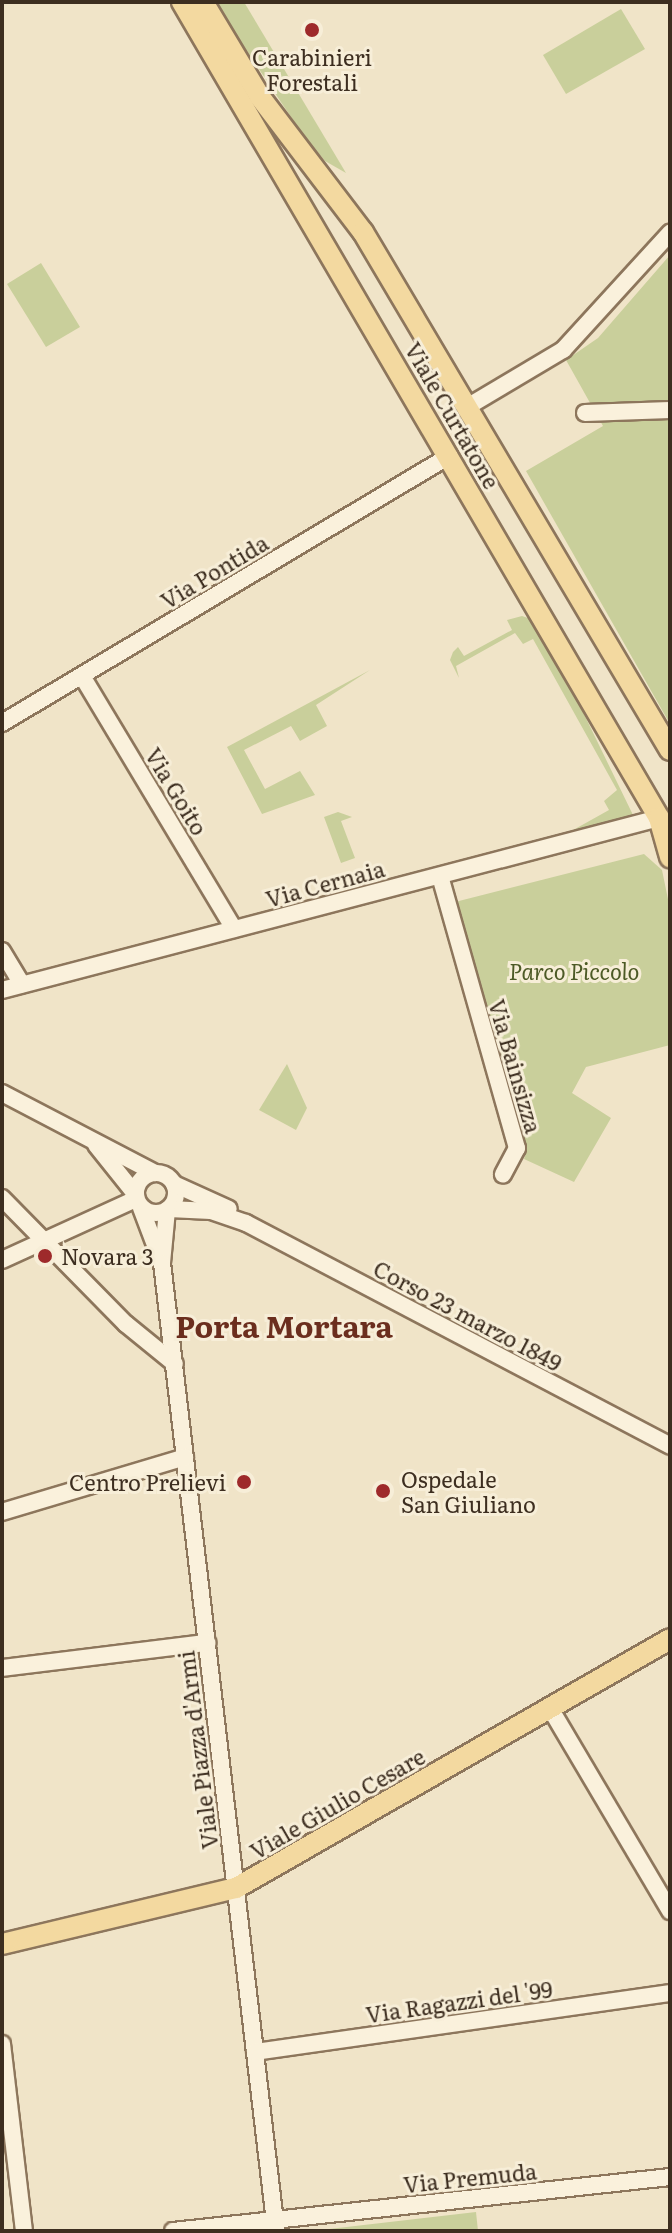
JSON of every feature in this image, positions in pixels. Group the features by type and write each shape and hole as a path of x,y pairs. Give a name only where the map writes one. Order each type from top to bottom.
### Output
{"main road":[{"name":"Viale Curtatone","path":"182,2 659,818 670,857"},
{"name":"Viale Curtatone","path":"203,2 260,97 363,232 670,750"},
{"name":"Viale Giulio Cesare","path":"2,1944 236,1888 670,1639"}],"street":[{"path":"467,407 563,350 670,233"},
{"path":"585,413 670,410"},
{"name":"Via Pontida","path":"2,723 449,456"},
{"name":"Via Goito","path":"82,676 234,929"},
{"name":"Via Cernaia","path":"2,990 659,818"},
{"name":"Via Bainsizza","path":"440,876 517,1148 503,1174"},
{"path":"2,951 22,984"},
{"path":"2,1093 155,1173"},
{"path":"86,1136 116,1163 137,1201"},
{"path":"137,1201 142,1178 155,1173"},
{"name":"Corso 23 marzo 1849","path":"155,1173 670,1446"},
{"name":"Viale Piazza d'Armi","path":"174,1184 162,1263 275,2226"},
{"path":"2,1198 175,1364"},
{"path":"2,1260 137,1201"},
{"name":"Corso 23 marzo 1849","path":"137,1201 168,1210 211,1211 246,1223"},
{"name":"Viale Piazza d'Armi","path":"137,1201 162,1263"},
{"path":"2,1512 185,1457"},
{"path":"2,1668 207,1643"},
{"path":"550,1708 670,1911"},
{"name":"Via Ragazzi del '99","path":"255,2052 670,1993"},
{"path":"2,2044 24,2231"},
{"name":"Via Premuda","path":"173,2231 275,2226 670,2177"}],"green space":[{"path":"214,2 244,2 346,173 325,161 303,135"},
{"path":"621,9 645,49 566,94 543,55"},
{"path":"670,255 670,724 526,471 603,426 566,360 598,338"},
{"path":"41,263 80,327 46,347 7,284"},
{"path":"522,616 531,619 582,710 633,815 566,834 609,810 604,801 617,790 533,639 523,644 515,633 456,666 459,678 450,660 458,647 464,656 512,630 507,620"},
{"path":"370,670 316,705 327,726 300,741 291,726 244,750 265,789 300,771 315,795 262,814 227,747"},
{"path":"338,812 352,817 341,821 355,858 341,863 324,817"},
{"name":"Parco Piccolo","path":"644,854 662,870 670,909 670,1045 586,1067 572,1093 611,1118 574,1182 524,1159 527,1150 455,902"},
{"path":"287,1064 307,1108 296,1130 259,1110"},
{"path":"476,2212 478,2231 312,2231"}],"place":[{"name":"Carabinieri Forestali","path":"312,30"},
{"name":"Novara 3","path":"45,1256"},
{"name":"Centro Prelievi","path":"244,1482"},
{"name":"Ospedale San Giuliano","path":"383,1491"}],"district":[{"name":"Porta Mortara","path":"284,1325"}]}
